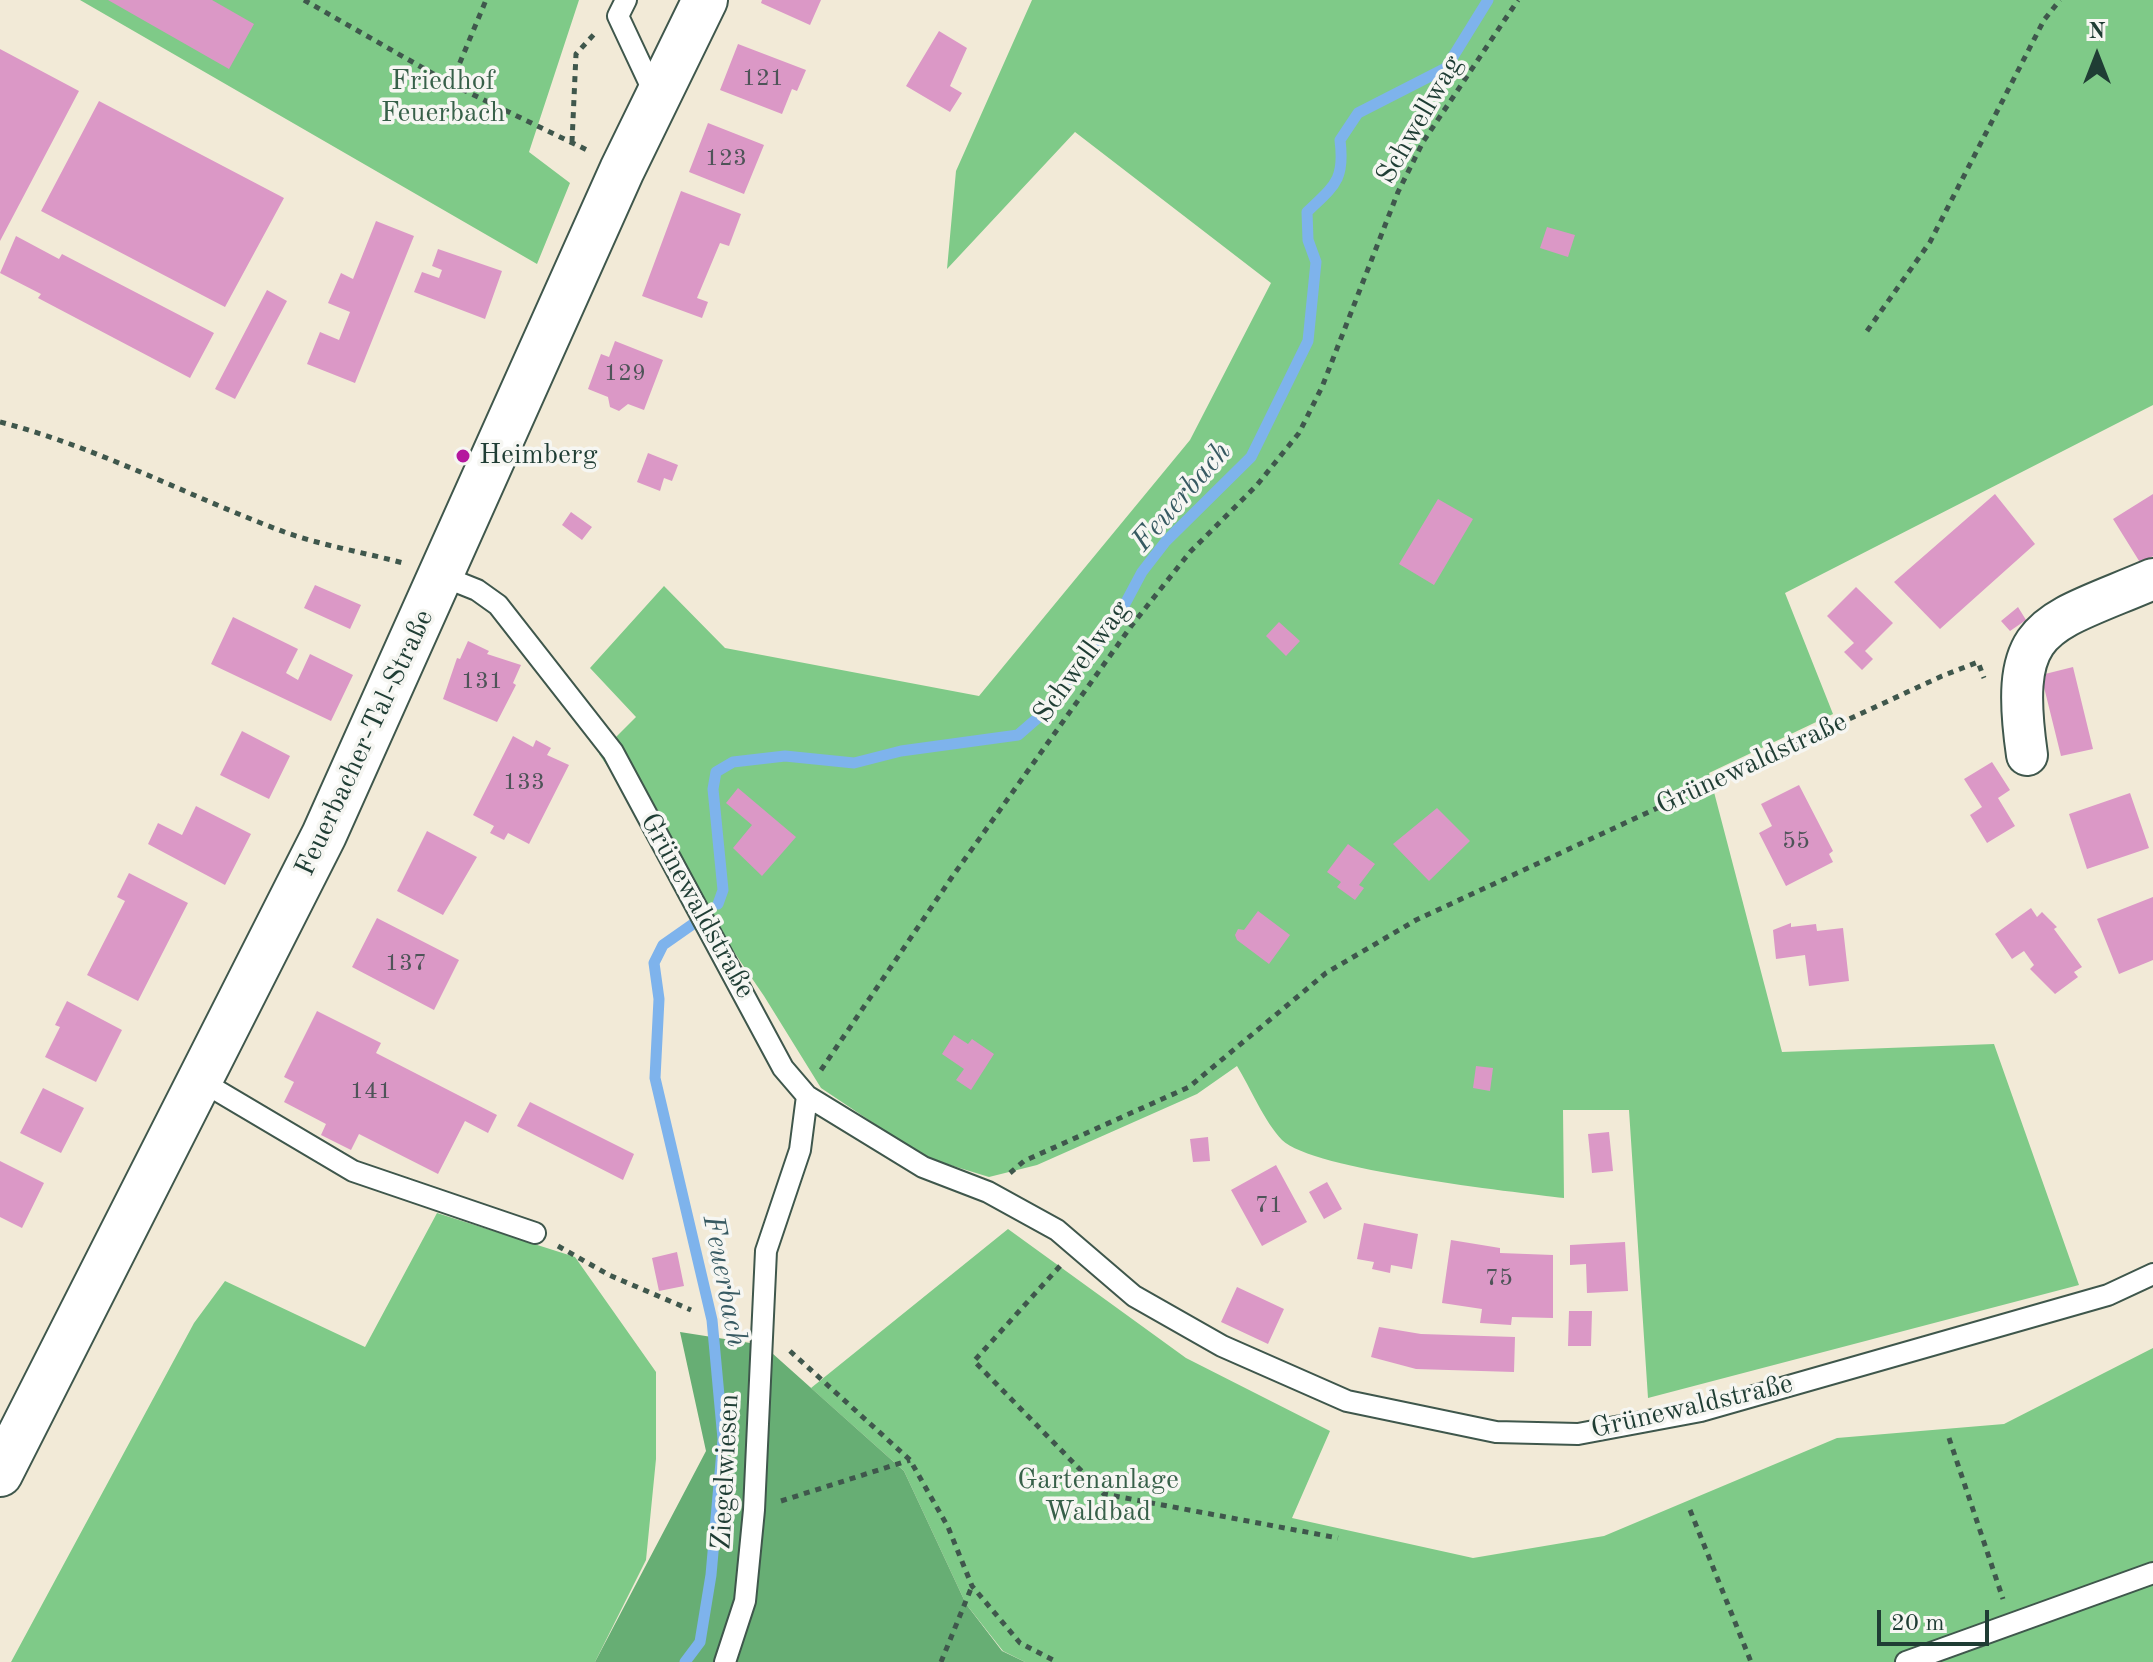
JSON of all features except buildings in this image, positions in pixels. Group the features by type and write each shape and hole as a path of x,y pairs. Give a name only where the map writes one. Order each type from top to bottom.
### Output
{"main road":[{"name":"Feuerbacher-Tal-Straße","path":"0,1474 324,835 622,170 705,0"}],"street":[{"path":"2027,755 2021,678 2026,656 2039,635 2063,618 2153,579"}],"lane":[{"path":"622,8 657,98"},
{"name":"Grünewaldstraße","path":"442,576 477,590 498,605 613,752 783,1068 807,1096 923,1167 988,1192 1057,1230 1134,1296 1222,1346 1347,1401 1496,1432 1578,1434 1701,1411 2108,1295 2153,1274"},
{"path":"201,1081 353,1171 535,1233"},
{"name":"Ziegelwiesen","path":"725,1662 745,1601 754,1510 766,1251 800,1150 807,1096"},
{"path":"1906,1662 2153,1573"}],"path":[{"path":"304,0 451,84 572,142 622,170"},
{"path":"451,84 486,0"},
{"name":"Schwellwag","path":"807,1096 952,877 1132,625 1190,552 1257,485 1299,433 1322,387 1398,192 1423,142 1518,0"},
{"path":"1867,331 1930,242 2044,20 2060,0"},
{"path":"572,142 576,54 587,39 622,8"},
{"path":"0,422 60,438 181,492 284,532 442,576"},
{"name":"Grünewaldstraße","path":"988,1192 1024,1161 1189,1087 1326,973 1416,920 1942,676"},
{"path":"535,1233 609,1275 691,1310"},
{"path":"1076,1247 974,1361 1104,1494 1338,1538"},
{"path":"761,1336 782,1345 910,1460 948,1527 972,1586 1020,1643 1057,1662"},
{"path":"1949,1438 2011,1623"},
{"path":"754,1510 910,1460"},
{"path":"1690,1510 1751,1662"},
{"path":"941,1662 972,1586"}],"green space":[{"name":"Friedhof Feuerbach","path":"80,0 579,0 529,152 570,183 537,264"},
{"path":"1032,0 2153,0 2153,405 1785,593 1833,714 1709,773 1782,1052 1994,1044 2079,1285 1648,1398 1629,1110 1563,1110 1564,1198 1371,1170 1301,1151 1275,1132 1237,1066 1197,1094 1037,1165 989,1177 924,1157 821,1088 764,996 599,754 636,717 590,668 664,586 725,648 979,696 1190,440 1271,283 1075,132 947,269 956,171"},
{"path":"437,1213 575,1257 656,1372 656,1459 646,1560 595,1662 11,1662 194,1323 225,1281 365,1347"},
{"name":"Gartenanlage Waldbad","path":"1008,1229 1186,1358 1330,1431 1292,1518 1473,1558 1604,1536 1837,1438 2004,1424 2153,1348 2153,1662 1025,1662 1003,1651 966,1604 904,1471 811,1388"},
{"path":"680,1332 763,1345 904,1471 966,1604 1002,1651 1025,1662 595,1662 706,1451"}],"waterway":[{"name":"Feuerbach","path":"718,904 723,890 713,789 716,772 733,762 785,756 854,763 901,751 1018,735 1041,715 1118,617 1142,572 1166,541 1251,457 1308,341 1316,262 1308,240 1307,212 1336,181 1341,164 1340,140 1358,113 1446,68 1488,0"},
{"name":"Feuerbach","path":"685,1662 700,1642 711,1575 723,1439 712,1320 655,1078 659,999 654,963 663,945 693,924"}],"place":[{"name":"Heimberg","path":"463,456"}]}
